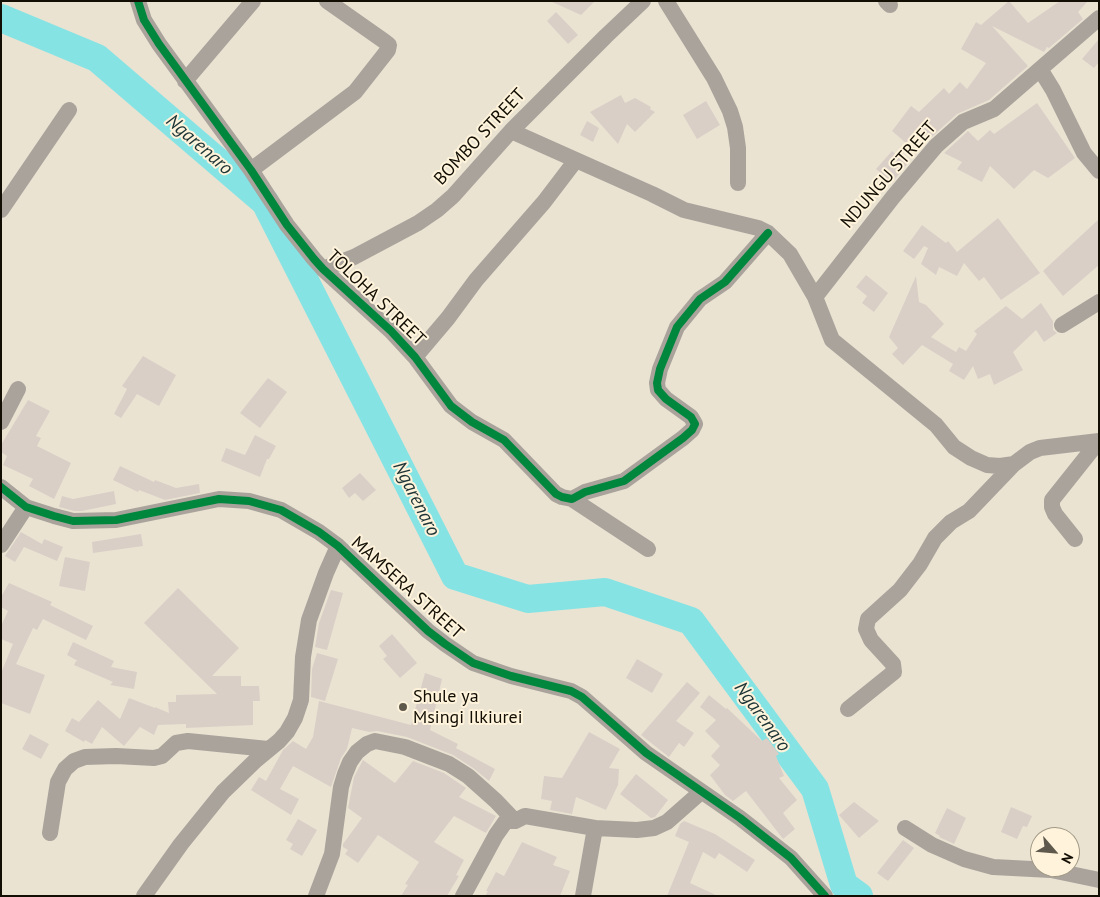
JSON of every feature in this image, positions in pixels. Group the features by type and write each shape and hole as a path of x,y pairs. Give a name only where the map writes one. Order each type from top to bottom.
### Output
{"street":[{"name":"TOLOHA STREET","path":"138,1 144,20 185,80 251,170 287,225 323,270 391,332 415,357 459,414 504,440 556,494 572,499 648,549"},
{"path":"185,80 253,1"},
{"path":"251,170 355,92 388,50 389,45 384,40 326,1"},
{"name":"BOMBO STREET","path":"323,270 354,257 418,223 454,196 511,131 643,1"},
{"path":"666,1 714,78 730,111 735,126 738,148 738,183"},
{"name":"NDUNGU STREET","path":"815,297 893,197 936,146 963,122 994,109 1099,18"},
{"path":"1040,69 1053,90 1084,153 1099,171"},
{"path":"1,210 68,110"},
{"path":"511,131 684,210 758,228 768,233 790,254 815,297 832,340 936,425 954,447 971,458 987,465 1014,464"},
{"path":"415,357 448,318 476,280 544,202 576,160"},
{"path":"572,499 585,492 624,481 684,438 695,424 691,417 666,399 658,390 657,382 660,369 677,327 700,298 725,282 768,233"},
{"path":"1062,325 1099,302"},
{"path":"1,422 18,389"},
{"path":"848,709 894,672 893,664 871,640 866,629 868,619 900,590 920,564 935,538 951,522 969,510 1014,464 1030,452 1040,448 1099,441"},
{"path":"1075,539 1055,514 1052,500 1099,441"},
{"name":"MAMSERA STREET","path":"1,486 26,507 73,521 116,520 219,499 249,501 281,510 319,532 338,546 445,644 473,663 490,670 571,691 593,706 646,753 740,818 791,858 825,896"},
{"path":"1,546 26,507"},
{"path":"144,896 181,844 223,792 287,732 301,700 303,658 309,620 323,580 338,546"},
{"path":"50,833 58,782 65,769 74,761 85,757 154,758 162,756 176,743 188,740 268,749"},
{"path":"316,896 332,854 345,774 357,752 367,744 375,741 405,747 449,764 468,776 515,821"},
{"path":"463,896 496,835 506,821 515,821 526,816 595,828 637,830 654,828 668,822 701,792"},
{"path":"583,896 595,828"},
{"path":"905,828 932,846 964,859 994,867 1051,870 1099,880"}],"building":[{"path":"550,1 595,1 581,15"},
{"path":"1009,1 1028,23 1060,1 1088,1 1078,12 1083,19 1049,48 1047,47 1044,52 992,26 1028,66 989,100 957,114 926,142 916,131 906,143 892,131 911,106 919,112 944,88 949,94 960,82 967,89 986,63 961,49 976,22 981,25"},
{"path":"556,12 578,35 568,44 547,21"},
{"path":"1099,39 1099,62 1094,68 1082,59"},
{"path":"621,95 625,103 635,98 651,107 650,109 655,112 635,132 627,124 618,144 590,112"},
{"path":"706,101 720,125 697,139 683,115"},
{"path":"1037,103 1075,158 1048,178 1034,170 1014,189 990,166 982,182 957,169 962,162 944,153 968,131 978,141 990,130 994,134"},
{"path":"587,121 599,128 593,142 580,135"},
{"path":"892,151 907,164 892,183 876,169"},
{"path":"998,218 1040,273 1001,300 984,277 979,281 964,263 957,276 939,267 936,275 921,264 928,248 924,246 914,259 903,251 922,225 946,243 948,241 957,252"},
{"path":"1099,219 1099,265 1063,296 1043,271"},
{"path":"866,275 888,293 874,312 862,303 867,296 856,287"},
{"path":"916,276 919,302 926,305 944,324 931,337 956,352 959,347 966,351 977,334 974,331 1006,306 1022,319 1041,303 1053,321 1053,330 1057,333 1044,342 1036,330 1013,352 1023,370 994,385 990,374 978,379 973,366 964,380 949,371 953,364 922,345 903,365 892,354 898,348 889,337"},
{"path":"143,356 176,375 159,406 137,394 121,418 114,414 127,389 122,386"},
{"path":"268,378 287,392 260,428 240,413"},
{"path":"28,400 50,411 36,436 41,438 37,446 71,463 54,499 29,486 33,479 3,465 7,456 1,452 1,445"},
{"path":"255,435 276,446 269,459 267,459 260,477 221,461 226,448 245,455"},
{"path":"120,466 154,482 155,480 176,488 199,484 200,493 165,500 139,490 138,492 113,480"},
{"path":"360,473 376,490 363,501 355,493 349,498 342,488"},
{"path":"114,491 116,504 82,511 59,507 62,496 73,499"},
{"path":"21,532 42,544 44,539 63,547 57,561 24,547 15,562 5,556"},
{"path":"141,534 143,546 93,553 92,542"},
{"path":"65,557 90,562 85,591 59,586"},
{"path":"9,583 52,602 50,605 93,626 86,640 43,619 37,630 33,628 16,664 45,675 30,714 1,703 1,673 13,644 1,639 1,626 8,611 1,607 1,597"},
{"path":"178,588 239,648 212,676 241,676 241,686 259,686 260,701 253,701 253,725 186,728 186,724 158,725 154,735 140,727 124,746 102,727 92,744 85,740 84,742 65,731 72,718 79,722 98,700 120,719 129,698 169,713 168,702 176,702 176,695 217,694 144,623"},
{"path":"331,590 343,593 327,650 315,647 319,623"},
{"path":"392,634 417,663 400,678 383,659 387,656 379,646"},
{"path":"73,642 114,661 111,667 137,672 134,689 110,685 113,682 74,665 78,661 67,655"},
{"path":"317,653 338,659 325,701 311,697 312,669"},
{"path":"637,659 663,674 652,693 626,678"},
{"path":"425,673 442,679 430,730 458,744 456,748 495,769 489,781 453,755 407,737 352,728 347,749 341,758 331,787 293,766 280,789 299,799 291,815 251,790 259,777 266,781 283,750 293,741 306,749 313,737 319,701 411,725"},
{"path":"687,682 700,693 676,721 694,733 684,747 679,743 669,757 641,735"},
{"path":"709,695 727,708 762,741 767,738 779,754 776,756 784,776 779,778 797,800 783,813 795,829 783,839 746,791 733,801 725,795 710,775 720,765 711,756 720,746 705,731 716,720 700,707"},
{"path":"589,732 620,749 609,768 619,769 618,785 606,810 576,797 572,814 550,810 552,801 541,799 544,776 562,778"},
{"path":"30,734 49,744 41,759 22,749"},
{"path":"363,760 395,783 413,761 444,773 466,788 459,797 496,816 486,833 454,816 434,842 464,860 456,875 459,876 447,896 401,896 408,885 405,884 419,862 378,835 358,863 345,854 348,850 343,847 343,844 362,818 348,808 354,777"},
{"path":"636,774 668,800 655,817 651,818 620,794"},
{"path":"854,802 879,821 859,838 839,815"},
{"path":"1011,807 1032,816 1027,827 1023,826 1017,839 1001,832"},
{"path":"947,808 966,818 954,844 935,833"},
{"path":"298,819 317,830 302,856 290,849 293,844 286,840"},
{"path":"684,821 715,834 755,860 747,872 719,853 715,859 703,852 690,883 718,896 667,896 689,842 675,836 680,824"},
{"path":"903,840 914,848 888,881 877,873"},
{"path":"522,842 557,857 553,865 570,871 560,896 485,896 496,872 504,876"}],"waterway":[{"name":"Ngarenaro","path":"1,18 97,58 265,202 455,576 528,599 605,592 691,621 815,789 844,885 859,896"}],"cycle path":[{"path":"138,1 144,20 159,44 251,170 287,225 314,259 391,331 415,357 451,406 472,422 504,440 556,494 562,497 572,499 585,492 624,481 692,430 695,424 691,417 666,399 658,390 657,383 660,369 677,327 700,299 725,282 768,233"},
{"path":"1,487 26,507 73,521 116,520 219,499 249,501 281,510 319,532 338,546 428,631 473,663 511,676 571,691 582,697 646,753 740,818 791,858 825,896"}],"place":[{"name":"Shule ya Msingi Ilkiurei","path":"403,707"}]}
